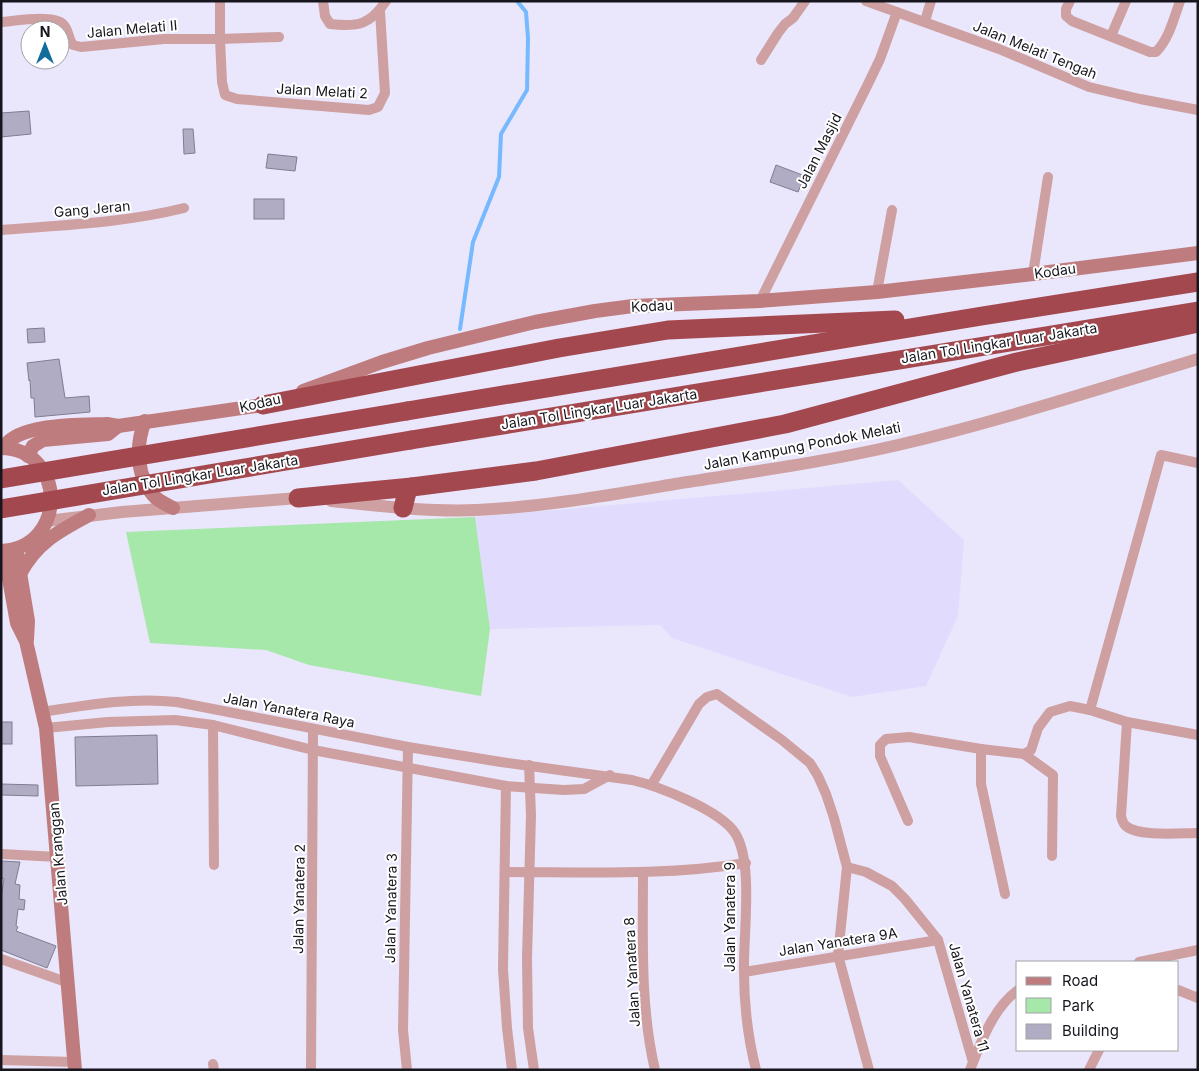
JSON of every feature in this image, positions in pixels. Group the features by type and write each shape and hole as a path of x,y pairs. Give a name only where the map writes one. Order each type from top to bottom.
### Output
{"highway":[{"name":"Jalan Tol Lingkar Luar Jakarta","path":"1,479 982,316 1198,282"},
{"name":"Jalan Tol Lingkar Luar Jakarta","path":"1,508 1198,311"},
{"path":"264,405 531,353 668,330 982,316"},
{"path":"298,498 412,487 536,471 785,424 1017,362 1198,323"},
{"path":"403,508 407,492 412,487"}],"main road":[{"name":"Kodau","path":"3,448 13,438 23,432 35,429 76,431 99,429 264,405 382,362 428,348 535,322 595,311 633,306 760,301 878,292 1198,253"},
{"path":"145,421 138,448 142,475 146,484 157,498 172,508"},
{"name":"Kodau","path":"28,456 33,446 39,442 76,431"},
{"path":"3,448 15,450 28,456 40,466 49,483 52,502 47,521 34,538 7,551"},
{"path":"20,574 28,559 48,539 95,515"},
{"name":"Jalan Kranggan","path":"7,551 20,574 28,621 26,641"},
{"name":"Jalan Kranggan","path":"7,551 17,623 26,641 46,728 75,1066"}],"street":[{"path":"220,1 220,39 279,37"},
{"path":"323,1 325,16 330,24 346,26 362,24 380,11 386,1"},
{"path":"761,60 778,33 793,18 805,1"},
{"name":"Jalan Melati Tengah","path":"866,1 999,49 1089,87 1140,100 1198,110"},
{"path":"925,21 931,1"},
{"path":"1070,1 1066,9 1066,16 1072,21 1150,52 1156,52 1168,32 1180,1"},
{"path":"1111,36 1126,1"},
{"name":"Jalan Melati 2","path":"220,39 222,82 225,95 237,100 369,110 378,107 385,94 380,11"},
{"name":"Jalan Masjid","path":"760,301 880,59 897,12"},
{"name":"Jalan Melati II","path":"1,22 46,18 58,20 63,24 73,45 81,47 164,39 220,39"},
{"path":"1033,274 1048,177"},
{"name":"Gang Jeran","path":"1,230 111,222 152,216 184,208"},
{"path":"878,292 892,210"},
{"name":"Jalan Kampung Pondok Melati","path":"47,521 122,512 298,498 403,508 475,510 524,507 622,494 790,466 897,445 1016,414 1198,359"},
{"path":"1090,710 1157,453 1198,463"},
{"path":"652,784 699,704 707,696 717,694 782,740 810,763 829,802 847,868 838,955 869,1070"},
{"name":"Jalan Yanatera Raya","path":"42,712 104,702 149,700 177,702 408,747 610,776 652,784"},
{"path":"126,701 127,721"},
{"path":"1024,754 1032,750 1038,728 1050,712 1070,706 1090,710 1127,722 1198,735"},
{"path":"46,728 127,721 175,720 213,726 313,750 506,786 564,790 584,789 610,776"},
{"path":"1127,722 1121,816 1124,825 1131,830 1140,832 1198,833"},
{"path":"213,726 214,865"},
{"name":"Jalan Yanatera 2","path":"311,1070 313,729"},
{"path":"908,821 880,756 880,745 886,739 909,737 1024,754 1053,775 1052,856"},
{"name":"Jalan Yanatera 3","path":"406,1070 403,1030 408,747"},
{"path":"981,749 981,784 1006,894"},
{"path":"529,765 528,1028 534,1070"},
{"name":"Jalan Yanatera 9","path":"652,784 710,812 724,821 734,831 741,844 746,863 744,972 751,1048 756,1070"},
{"path":"506,786 503,969 512,1070"},
{"path":"1,854 58,857"},
{"path":"506,872 643,873 706,870 746,863"},
{"name":"Jalan Yanatera 11","path":"847,868 866,872 892,886 905,898 938,940 971,1066"},
{"name":"Jalan Yanatera 8","path":"643,873 643,973 646,1015 655,1070"},
{"name":"Jalan Yanatera 9A","path":"744,972 938,940"},
{"path":"1145,961 1198,950"},
{"path":"1,959 69,983"},
{"path":"1179,990 1198,998"},
{"path":"971,1066 1002,1004 1016,992"},
{"path":"1089,1070 1098,1051"},
{"path":"1,1060 75,1066"}],"shaded area":[{"path":"898,480 964,540 958,616 926,686 852,697 672,638 660,625 490,629 475,517"}],"green space":[{"path":"475,517 490,629 481,696 309,665 266,650 150,643 126,532"}],"building":[{"path":"29,111 31,134 1,137 1,113"},
{"path":"183,129 193,129 195,153 184,154"},
{"path":"268,154 297,157 295,171 266,168"},
{"path":"776,165 805,176 798,192 770,182"},
{"path":"254,199 284,199 284,219 254,219"},
{"path":"44,328 45,342 28,343 27,329"},
{"path":"59,359 65,398 89,396 90,412 35,417 34,398 31,398 27,363"},
{"path":"1,722 12,722 12,744 1,744"},
{"path":"157,735 158,784 76,786 75,737"},
{"path":"1,784 38,785 38,796 1,795"},
{"path":"1,861 20,862 15,884 20,885 19,899 25,900 24,910 18,909 16,926 18,927 16,931 56,946 47,968 1,950 1,898 4,879 1,878"}],"waterway":[{"path":"460,329 473,242 499,177 501,134 527,90 528,38 526,12 517,1"}]}
